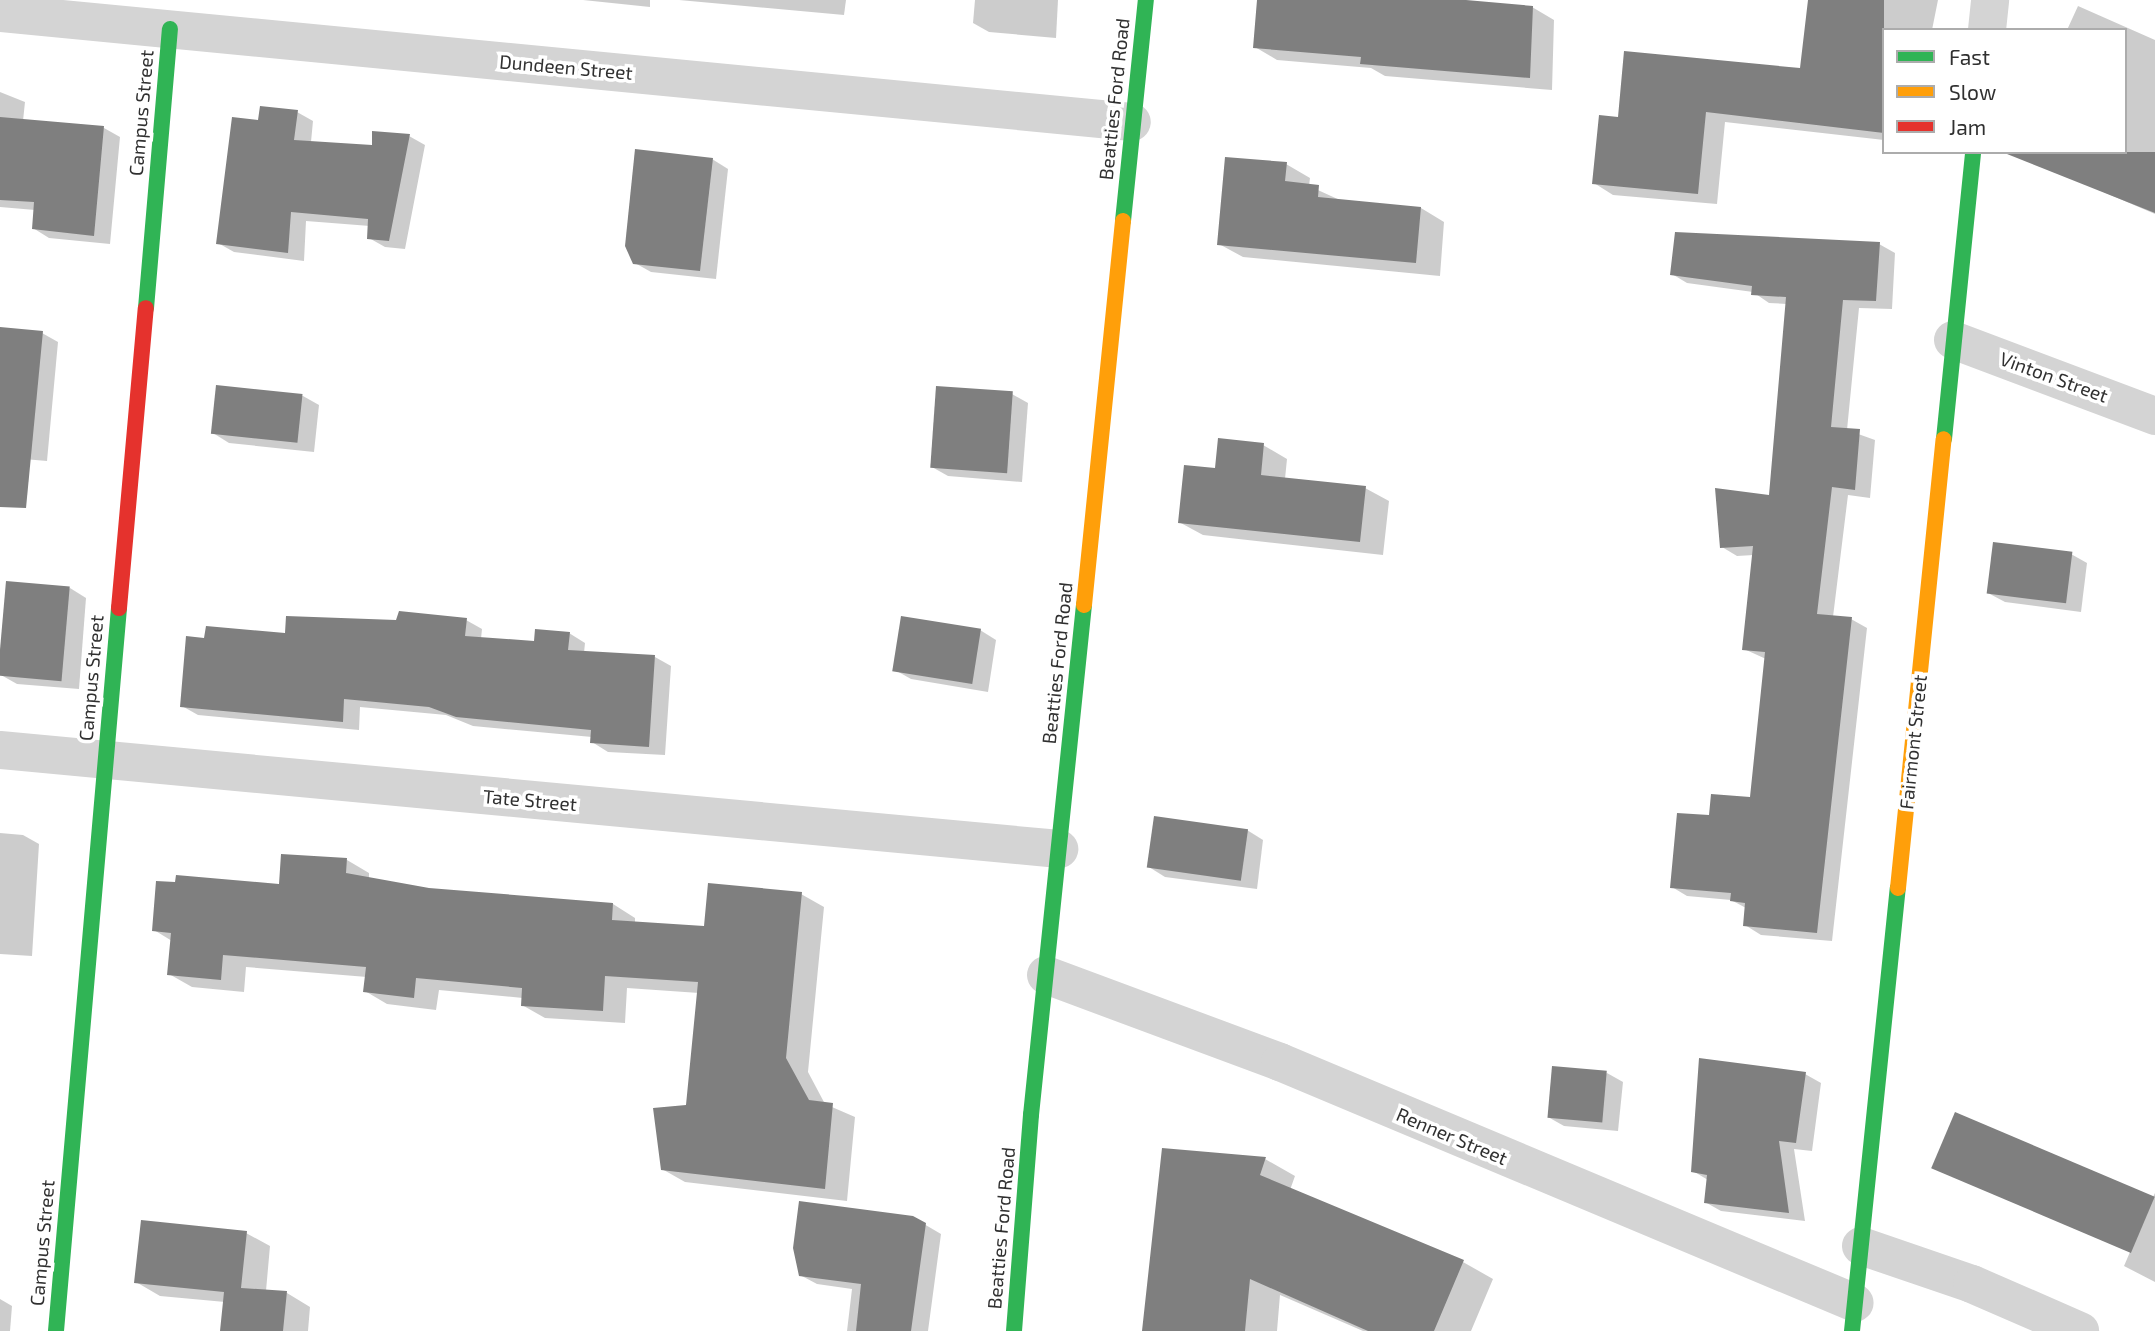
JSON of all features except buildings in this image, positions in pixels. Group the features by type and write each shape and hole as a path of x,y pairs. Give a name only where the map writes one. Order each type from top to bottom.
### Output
{"street":[{"name":"Beatties Ford Road","path":"1014,1331 1046,975 1146,0"},
{"path":"1987,28 1990,0"},
{"name":"Dundeen Street","path":"0,13 1132,122"},
{"name":"Campus Street","path":"55,1331 170,29"},
{"name":"Fairmont Street","path":"1854,1317 1973,154"},
{"name":"Vinton Street","path":"1953,340 2155,416"},
{"name":"Tate Street","path":"0,750 1059,849"},
{"name":"Renner Street","path":"1046,975 1280,1062 1854,1317"},
{"path":"1861,1246 1972,1284 2080,1331"}],"traffic: fast":[{"path":"1123,221 1146,0"},
{"path":"146,308 170,29"},
{"path":"1944,439 1973,154"},
{"path":"1014,1331 1031,1115 1084,605"},
{"path":"56,1331 119,608"},
{"path":"1852,1331 1898,888"}],"traffic: slow":[{"path":"1084,605 1123,221"},
{"path":"1898,888 1944,439"}],"traffic: jam":[{"path":"119,608 146,308"}]}
